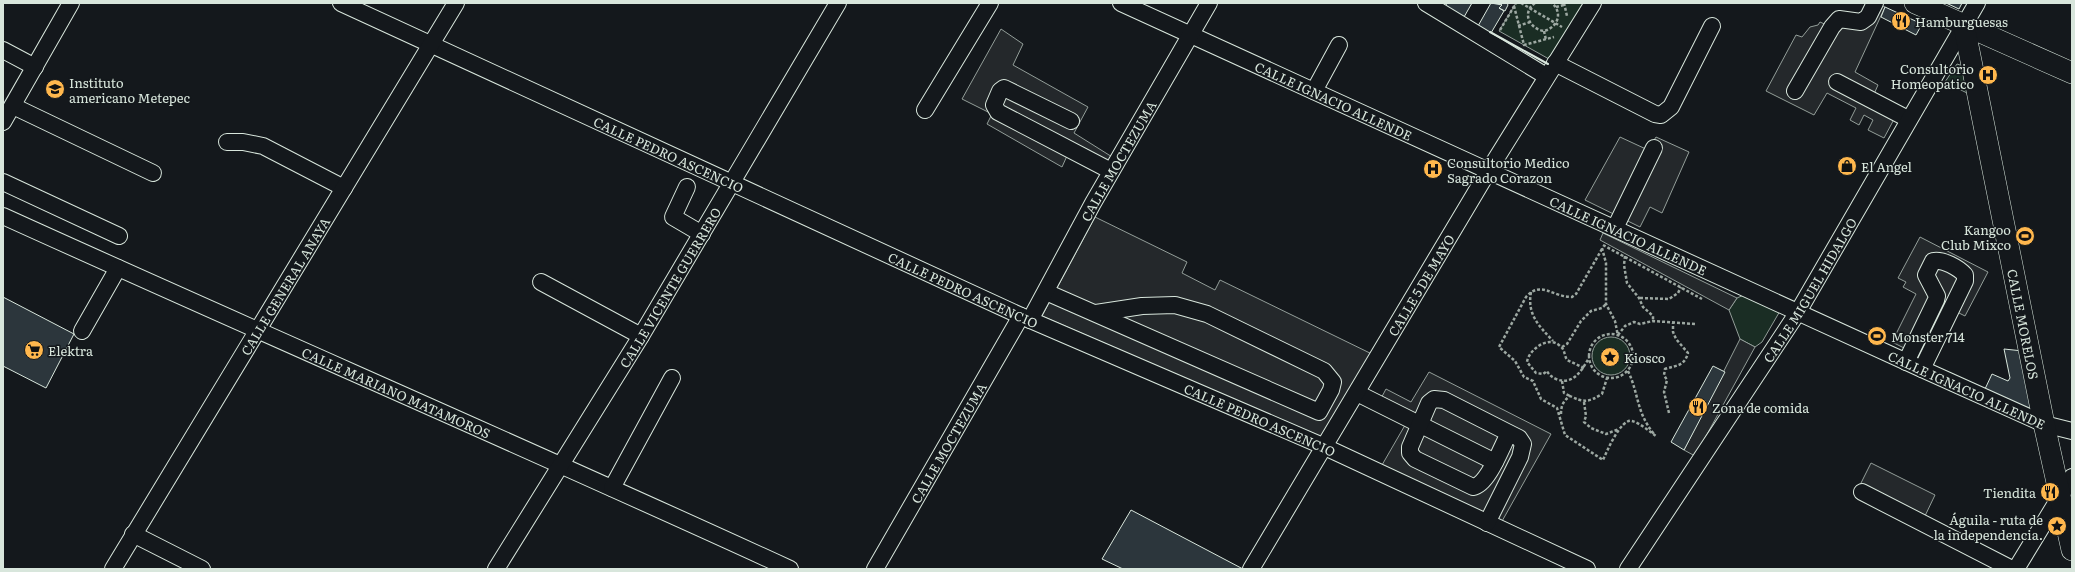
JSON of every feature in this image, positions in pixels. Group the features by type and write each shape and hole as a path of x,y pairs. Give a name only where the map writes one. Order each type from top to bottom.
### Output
{"main road":[{"path":"1915,3 2072,73"},
{"name":"CALLE MORELOS","path":"1964,26 2044,424 2072,550"}],"street":[{"path":"3,122 71,3"},
{"name":"CALLE PEDRO ASCENCIO","path":"341,3 1026,318 1325,447 1587,569"},
{"name":"CALLE GENERAL ANAYA","path":"113,569 456,3"},
{"name":"CALLE VICENTE GUERRERO","path":"496,569 641,336 838,3"},
{"path":"925,110 990,3"},
{"name":"CALLE IGNACIO ALLENDE","path":"1121,3 1906,362 2044,424 2072,432"},
{"name":"CALLE MOCTEZUMA","path":"875,569 1026,318 1046,292 1111,171 1208,3"},
{"path":"1426,3 1546,76"},
{"name":"CALLE 5 DE MAYO","path":"1251,569 1489,170 1546,76 1593,3"},
{"path":"1795,91 1832,27 1840,19 1861,22 1868,17 1875,3"},
{"name":"CALLE MIGUEL HIDALGO","path":"1628,569 1798,312 1908,119 1977,3"},
{"path":"1555,63 1655,114 1661,115 1671,107 1712,26"},
{"path":"1314,91 1339,45"},
{"path":"3,50 35,67"},
{"path":"1837,82 1908,119"},
{"path":"1071,121 1004,88 1000,90 994,105 998,112 1111,171"},
{"path":"13,106 153,173"},
{"path":"227,142 242,142 263,146 344,188"},
{"path":"1615,228 1654,148"},
{"path":"3,182 119,236"},
{"path":"687,187 673,217 702,234"},
{"name":"CALLE MARIANO MATAMOROS","path":"3,216 256,331 561,464 790,569"},
{"path":"1906,362 1937,296 1926,275 1933,261 1943,262 1961,271 1965,276 1965,281 1922,369"},
{"path":"82,331 118,268"},
{"path":"541,282 641,336"},
{"path":"1046,292 1319,412 1339,423"},
{"path":"1096,313 1142,306 1175,305 1208,314 1324,371 1330,376 1333,382 1331,390 1319,412"},
{"path":"612,488 672,378"},
{"path":"1357,393 1494,462"},
{"path":"1487,523 1522,450 1523,444 1519,438 1509,433 1438,398 1429,403 1410,448 1410,453 1415,459 1473,487 1478,486 1484,481 1509,433"},
{"path":"2016,569 2072,477"},
{"path":"1862,492 2012,569"},
{"path":"133,534 202,569"}],"path":[{"path":"1521,3 1568,30"},
{"path":"1535,3 1530,8 1528,15 1530,22 1535,28 1544,31 1553,27 1556,23 1558,15 1556,7 1552,3"},
{"path":"1515,4 1518,26 1524,45"},
{"path":"1505,35 1499,31 1515,4"},
{"path":"1556,7 1564,5"},
{"path":"1518,26 1530,22"},
{"path":"1544,31 1546,40"},
{"path":"1524,45 1546,40 1559,35"},
{"path":"1518,42 1530,49"},
{"path":"1561,416 1557,408 1542,399 1533,382 1524,377 1515,361 1499,347 1526,297 1532,290 1539,288 1564,297 1572,297 1576,294 1604,243 1702,299"},
{"path":"1602,249 1606,263 1606,304 1615,321 1618,336"},
{"path":"1625,256 1624,264 1627,283 1639,298 1643,306 1653,316 1653,320"},
{"path":"1639,298 1669,299 1678,293 1681,287"},
{"path":"1532,290 1529,304 1531,313 1553,341 1562,347 1568,360 1584,368"},
{"path":"1562,347 1567,344 1581,321 1591,311 1602,308 1606,304"},
{"path":"1618,336 1625,326 1634,322 1640,324 1653,320 1695,324"},
{"path":"1669,413 1664,392 1667,380 1664,375 1665,369 1676,368 1686,360 1688,353 1676,339 1673,332 1673,323"},
{"path":"1553,341 1547,342 1532,350 1528,355 1527,362 1536,373 1543,374 1547,371 1549,375 1562,381 1575,377 1584,368 1593,344 1598,339 1611,334 1618,336 1629,344 1632,350 1632,365 1622,376 1607,378 1594,371 1589,358"},
{"path":"1570,396 1565,400 1561,407 1562,432 1565,436 1603,460 1619,429 1626,421 1632,421 1656,436 1643,421 1634,394 1632,380 1628,371"},
{"path":"1562,381 1564,393 1584,402 1591,401 1602,394 1607,378"},
{"path":"1584,402 1586,416 1584,422 1586,425 1606,434 1619,429"}],"green space":[{"path":"1516,3 1585,3 1549,59 1499,31"},
{"path":"1957,64 1963,66 1971,95 1945,82"},
{"path":"1746,294 1780,311 1762,342 1755,347 1740,339 1729,310 1737,298"},
{"path":"1611,337 1621,340 1627,346 1630,356 1627,366 1621,372 1611,375 1601,372 1595,366 1592,356 1595,346 1601,340"}],"shaded area":[{"path":"1877,3 1885,7 1855,72 1878,85 1874,94 1900,108 1884,138 1868,130 1873,120 1864,115 1859,125 1850,120 1856,108 1827,93 1814,115 1766,91 1796,35 1802,37 1810,27 1818,25 1820,22 1829,26 1850,22"},
{"path":"1001,29 1023,44 1013,65 1088,107 1074,133 1117,160 1111,171 1071,147 1062,167 987,124 992,114 962,99"},
{"path":"1620,137 1648,150 1656,137 1689,152 1662,213 1650,207 1640,227 1585,200"},
{"path":"1095,217 1187,262 1182,273 1215,290 1220,280 1376,356 1325,439 1042,316"},
{"path":"1603,233 1737,298 1729,310 1600,240"},
{"path":"1920,237 1988,272 1965,316 1955,311 1930,361 1892,342 1916,294 1903,287 1906,282 1898,278"},
{"path":"1740,339 1755,347 1695,456 1684,450"},
{"path":"1429,372 1551,434 1501,523 1382,465 1408,420 1378,404 1386,389 1411,402"},
{"path":"1871,463 1935,495 1924,518 1856,493"}],"building":[{"path":"1447,3 1472,3 1464,17 1445,7"},
{"path":"1491,3 1502,5 1499,8 1504,11 1491,33 1478,26"},
{"path":"1499,3 1507,3 1508,5 1505,11 1499,8 1502,5"},
{"path":"1946,3 1962,3 1959,9"},
{"name":"Hamburguesas","path":"1885,7 1922,24 1916,35 1881,17"},
{"name":"Elektra","path":"3,297 74,334 46,388 3,366"},
{"path":"1610,348 1616,351 1619,357 1616,363 1610,366 1604,363 1601,357 1604,351"},
{"path":"2004,349 2023,351 2033,407 2029,410 1985,389 1992,374 2008,381 2010,378"},
{"name":"Zona de comida","path":"1713,366 1725,372 1684,450 1671,442"},
{"path":"1131,510 1243,569 1123,569 1102,559"}],"wall":[{"path":"1490,32 1548,64"}],"place":[{"name":"Hamburguesas","path":"1901,21"},
{"name":"Consultorio Homeopatico","path":"1988,75"},
{"name":"Instituto americano Metepec","path":"55,89"},
{"name":"El Angel","path":"1847,166"},
{"name":"Consultorio Medico Sagrado Corazon","path":"1433,169"},
{"name":"Kangoo Club Mixco","path":"2025,236"},
{"name":"Monster 714","path":"1877,336"},
{"name":"Elektra","path":"34,350"},
{"name":"Kiosco","path":"1610,357"},
{"name":"Zona de comida","path":"1698,407"},
{"name":"Tiendita","path":"2050,492"},
{"name":"Águila - ruta de la independencia.","path":"2057,526"}]}
